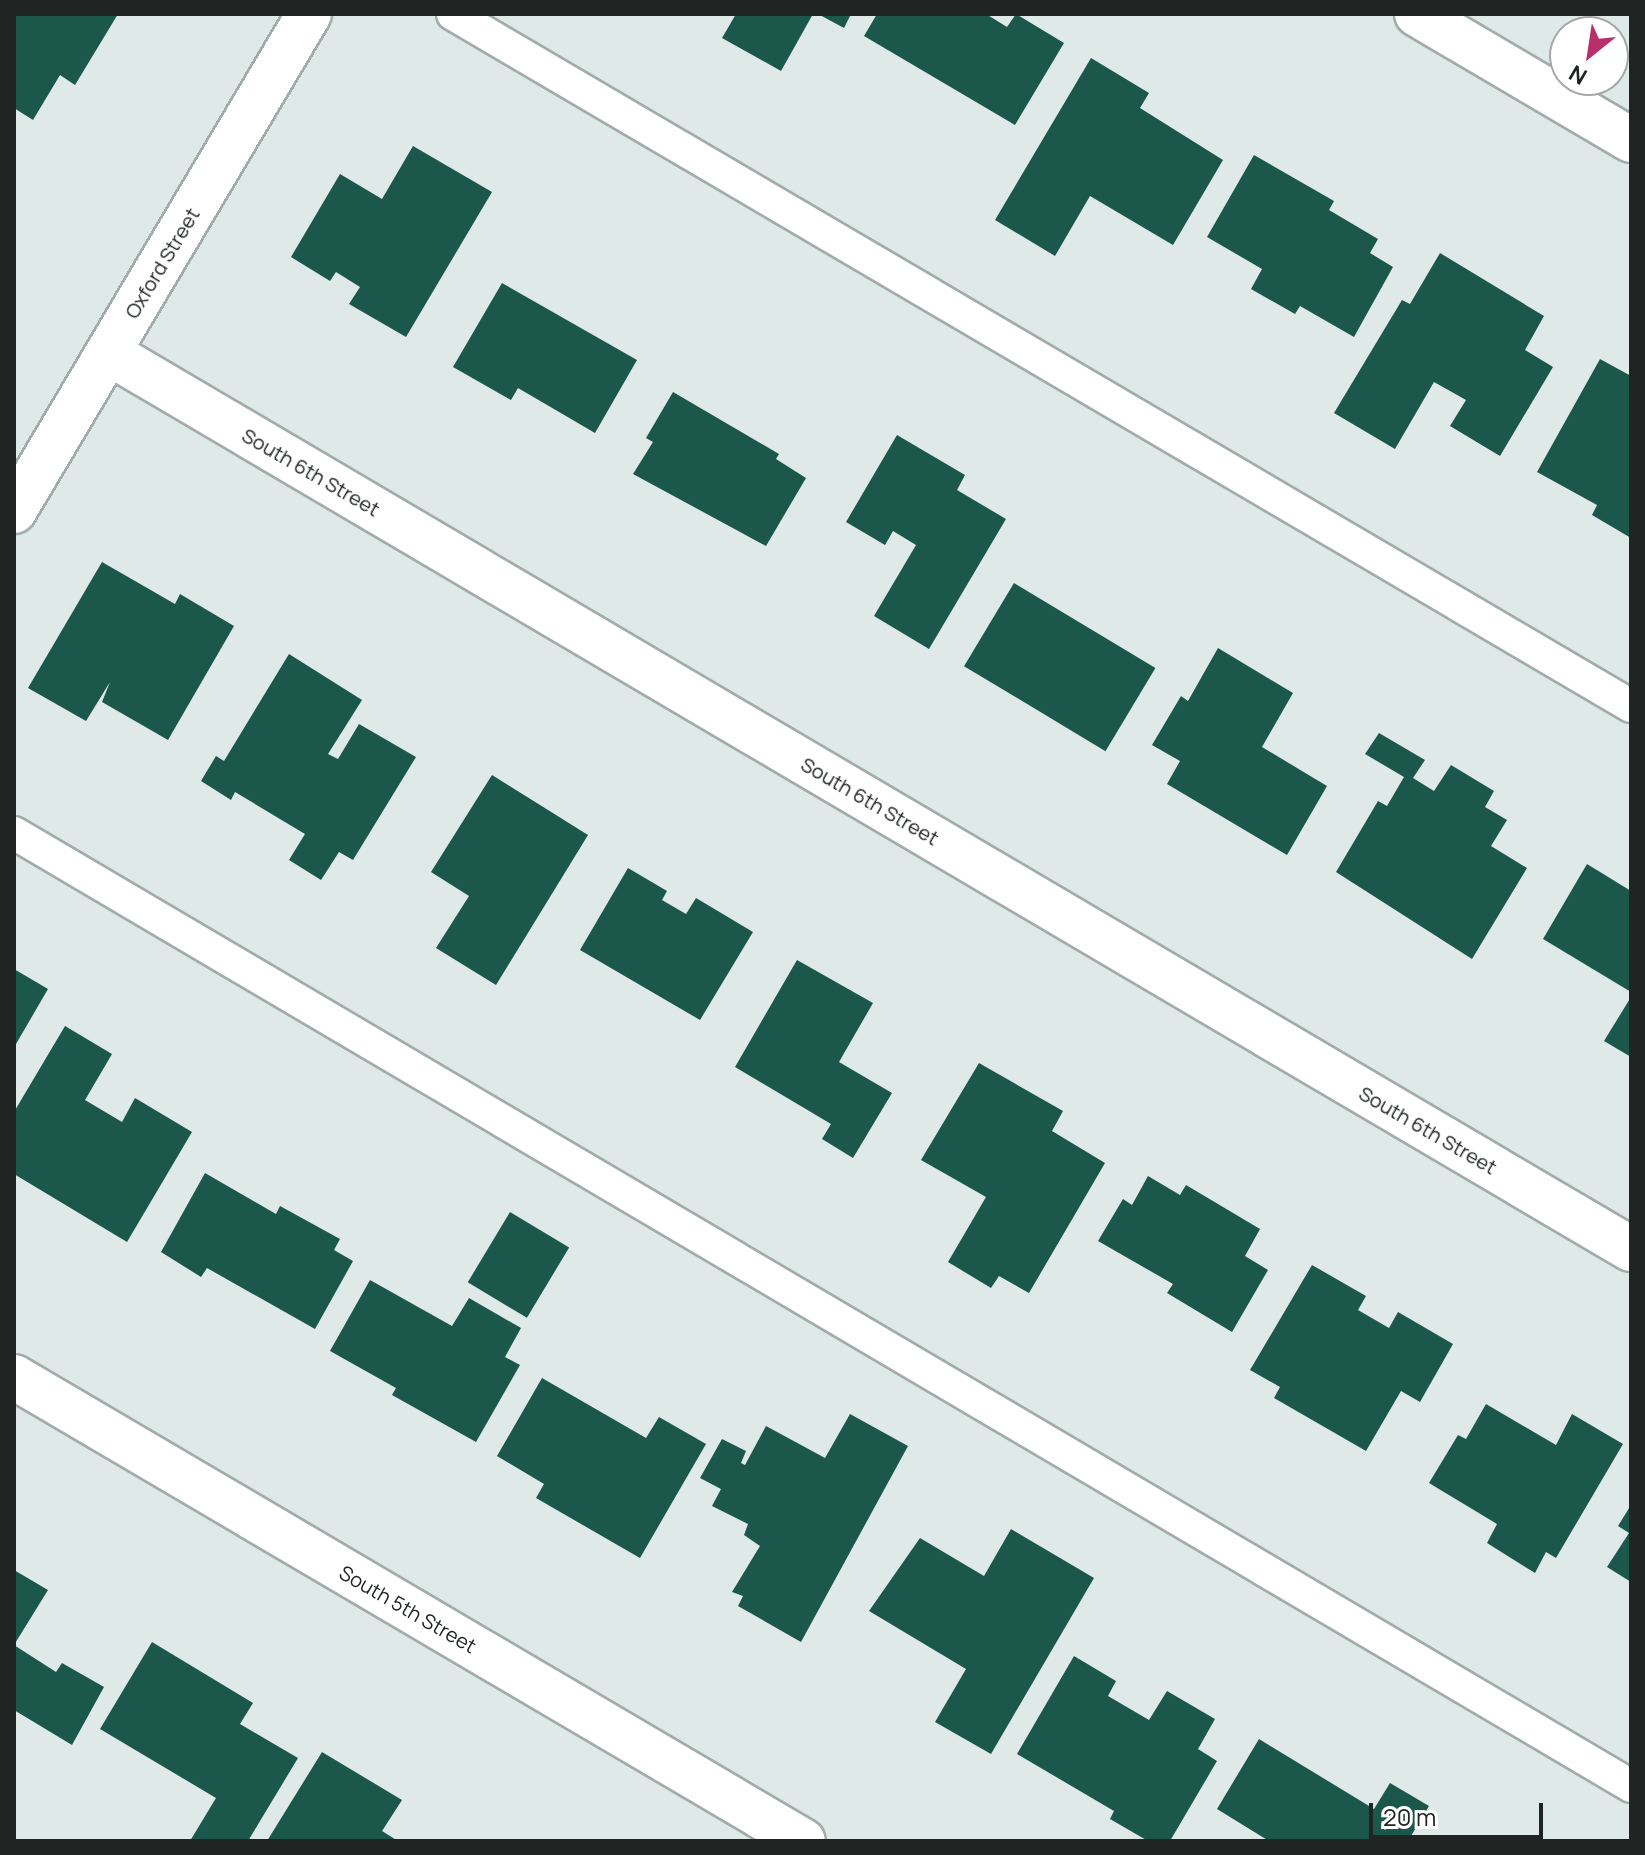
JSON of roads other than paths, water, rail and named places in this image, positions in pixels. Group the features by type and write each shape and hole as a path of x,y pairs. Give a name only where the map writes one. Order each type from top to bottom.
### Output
{"street":[{"name":"Oxford Street","path":"14,511 309,14"},
{"path":"1417,14 1631,140"},
{"name":"South 6th Street","path":"109,353 1631,1249"},
{"name":"South 5th Street","path":"14,1377 803,1841"}],"lane":[{"path":"453,14 1631,706"},
{"path":"14,833 1631,1786"}]}
